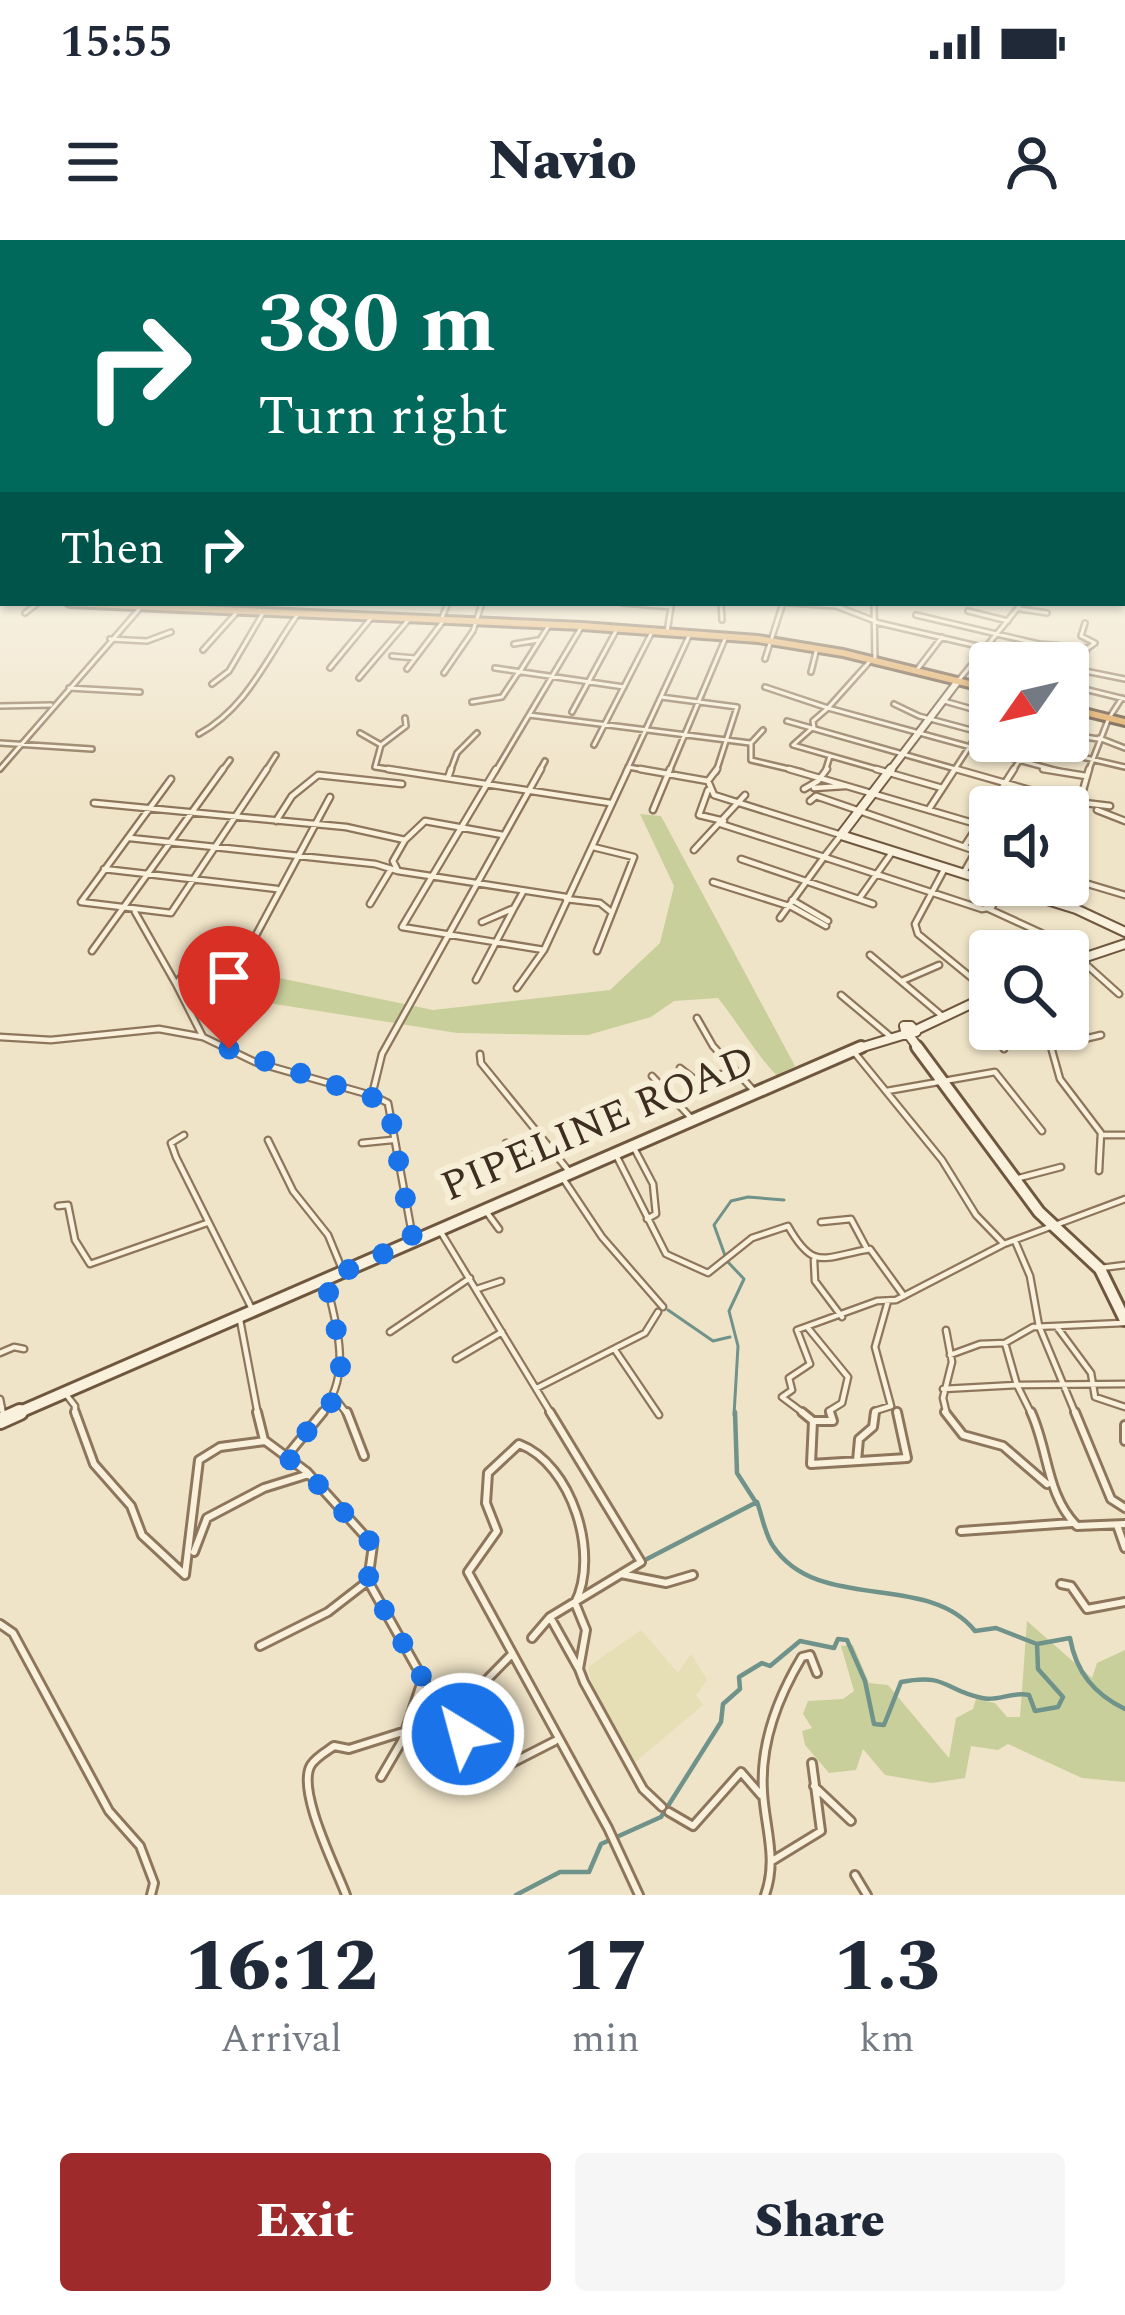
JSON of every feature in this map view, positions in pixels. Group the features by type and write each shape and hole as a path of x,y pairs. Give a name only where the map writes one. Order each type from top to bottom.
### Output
{"highway":[{"path":"728,636 817,648 957,682"},
{"path":"876,661 969,685"},
{"path":"1089,714 1125,723"}],"street":[{"path":"0,770 112,636"},
{"path":"110,639 147,641 160,636"},
{"path":"203,650 215,636"},
{"path":"212,684 229,671 246,636"},
{"path":"199,734 224,724 267,669 285,636"},
{"path":"330,668 357,636"},
{"path":"359,678 395,636"},
{"path":"406,669 431,636"},
{"path":"444,673 467,636"},
{"path":"472,702 505,695 541,636"},
{"path":"544,950 402,927 576,636"},
{"path":"572,712 612,636"},
{"path":"594,745 650,636"},
{"path":"517,988 544,950 689,636"},
{"path":"653,810 726,636"},
{"path":"765,659 774,636"},
{"path":"814,729 813,722 876,661 875,636"},
{"path":"939,636 969,644"},
{"path":"916,671 942,637"},
{"path":"514,644 538,640"},
{"path":"811,672 817,648"},
{"path":"392,656 415,658"},
{"path":"495,668 624,687"},
{"path":"780,918 969,668"},
{"path":"1089,672 1125,679"},
{"path":"765,687 969,750"},
{"path":"69,688 140,692"},
{"path":"1084,786 1098,739 1124,698 1089,689"},
{"path":"478,697 496,698"},
{"path":"628,767 713,779 737,707 661,697"},
{"path":"944,701 969,709"},
{"path":"1,704 51,705"},
{"path":"894,704 969,729"},
{"path":"530,715 752,743"},
{"path":"362,781 375,766 381,745 406,726 405,718"},
{"path":"787,721 1020,786"},
{"path":"793,745 806,730 814,729"},
{"path":"763,730 752,743 751,760 969,822"},
{"path":"448,778 457,753 477,733"},
{"path":"359,734 381,745"},
{"path":"1089,738 1122,747"},
{"path":"783,742 942,788"},
{"path":"0,743 92,749"},
{"path":"929,809 969,751"},
{"path":"171,779 80,901 135,912 171,913 276,754"},
{"path":"812,788 830,756"},
{"path":"92,951 230,760"},
{"path":"1089,760 1123,765"},
{"path":"372,1095 382,1054 545,761"},
{"path":"1014,762 1086,776"},
{"path":"1002,786 1018,763"},
{"path":"375,766 610,803"},
{"path":"396,791 410,772"},
{"path":"276,821 297,784 321,773 402,784"},
{"path":"707,781 699,815 1038,930"},
{"path":"804,789 850,786"},
{"path":"708,790 969,876"},
{"path":"694,850 745,795"},
{"path":"810,801 816,796 969,849"},
{"path":"176,984 192,962 219,958 249,944 330,797"},
{"path":"94,803 346,827 405,840"},
{"path":"1089,805 1125,821"},
{"path":"1094,807 1110,806"},
{"path":"370,904 394,870 393,861 405,840 425,821 503,835"},
{"path":"128,837 298,856 615,902"},
{"path":"964,847 969,837"},
{"path":"591,846 634,857 597,951"},
{"path":"860,899 892,851"},
{"path":"741,860 873,904"},
{"path":"963,874 969,863"},
{"path":"946,868 915,924 918,934 969,976"},
{"path":"104,869 280,890"},
{"path":"713,881 789,903 827,923"},
{"path":"1089,885 1125,896"},
{"path":"476,980 523,892"},
{"path":"600,903 610,910"},
{"path":"989,910 991,906"},
{"path":"1064,906 1125,932"},
{"path":"482,922 514,908"},
{"path":"135,912 203,1037"},
{"path":"1089,956 1125,944"},
{"path":"869,955 941,1016"},
{"path":"902,981 939,965"},
{"path":"1089,967 1119,994"},
{"path":"841,995 908,1032 1014,1179 1054,1228 1100,1268 1125,1321 1024,1329 1005,1343 980,1344 950,1355"},
{"name":"PIPELINE ROAD","path":"2,1420 240,1320 564,1172 969,1004"},
{"path":"697,1018 712,1046 755,1092"},
{"path":"0,1037 23,1034 51,1040 158,1029 203,1037 255,1062 372,1095 388,1103 413,1240"},
{"path":"1089,1038 1101,1035"},
{"path":"1054,1050 1056,1070 1096,1124 1099,1171"},
{"path":"854,1052 942,1160 976,1215 1004,1244"},
{"path":"480,1054 482,1063 526,1115 602,1237 660,1310 650,1329 537,1388"},
{"path":"680,1068 694,1079 729,1072 740,1075"},
{"path":"887,1091 995,1072 1042,1131"},
{"path":"652,1076 694,1120"},
{"path":"184,1135 171,1143 255,1313"},
{"path":"1100,1136 1125,1135"},
{"path":"362,1143 392,1139"},
{"path":"268,1140 293,1190 328,1235 343,1272"},
{"path":"506,1143 549,1151"},
{"path":"633,1145 653,1184 656,1214 646,1219"},
{"path":"615,1152 646,1219 673,1261 708,1273 752,1238 783,1226 791,1228 803,1253 814,1259 866,1247"},
{"path":"1014,1179 1061,1167"},
{"path":"808,1328 848,1377 842,1403 829,1411 833,1420 813,1420 782,1397 792,1390 789,1378 810,1364 796,1334 808,1328 904,1296 1004,1244 1125,1199"},
{"path":"58,1206 68,1205 75,1240 91,1264 208,1223"},
{"path":"484,1209 499,1229"},
{"path":"821,1222 851,1220 904,1296"},
{"path":"439,1229 641,1562 550,1617 532,1638"},
{"path":"1015,1240 1030,1276 1040,1326 1111,1499 1125,1508"},
{"path":"814,1259 815,1281 842,1317"},
{"path":"1100,1268 1125,1265"},
{"path":"390,1332 470,1278"},
{"path":"286,1457 335,1398 342,1358 326,1280"},
{"path":"477,1289 501,1281"},
{"path":"857,1462 859,1439 873,1427 874,1411 891,1406 875,1347 887,1301"},
{"path":"240,1320 261,1438 309,1474 373,1545 368,1581 445,1712 481,1757 510,1764 556,1740"},
{"path":"1056,1325 1079,1353 1097,1398 1125,1407"},
{"path":"946,1330 952,1371 943,1389 946,1416 962,1434 992,1438 1047,1484 1077,1526 1121,1524 1125,1548"},
{"path":"456,1359 502,1332"},
{"path":"1005,1343 1017,1385 1041,1435 1047,1484"},
{"path":"0,1353 14,1347 24,1349"},
{"path":"615,1350 659,1415"},
{"path":"943,1389 1125,1384"},
{"path":"65,1393 75,1406 75,1418 94,1464 131,1506 142,1535 185,1575 207,1518 264,1488 309,1474"},
{"path":"335,1398 344,1404 364,1456"},
{"path":"0,1399 2,1420"},
{"path":"813,1420 811,1464 907,1458 897,1411"},
{"path":"1125,1425 1125,1441"},
{"path":"194,1552 188,1520 199,1460 220,1447 261,1438"},
{"path":"579,1669 587,1640 575,1603 585,1586 582,1532 555,1475 535,1449 518,1444 488,1473 485,1500 497,1531 468,1572 556,1740 597,1807 639,1895"},
{"path":"961,1531 1072,1522"},
{"path":"622,1574 662,1586 676,1585 693,1575"},
{"path":"260,1646 328,1612 368,1581"},
{"path":"1061,1584 1071,1586 1087,1609 1124,1603"},
{"path":"550,1617 643,1790 693,1826 741,1772 764,1800"},
{"path":"0,1624 13,1633 109,1811 140,1846 154,1883 151,1895"},
{"path":"445,1712 464,1703 511,1655"},
{"path":"765,1895 773,1878 764,1772 778,1705 802,1657 810,1655 818,1672"},
{"path":"381,1777 406,1731 423,1678"},
{"path":"346,1895 316,1826 306,1780 310,1766 334,1746 349,1749 406,1731"},
{"path":"772,1861 821,1831 812,1763"},
{"path":"814,1786 850,1821"},
{"path":"855,1875 867,1895"}],"shaded area":[{"path":"641,1630 678,1673 691,1654 707,1680 696,1695 703,1705 634,1763 596,1700 588,1667"}],"green space":[{"path":"640,814 661,816 795,1066 777,1076 718,998 674,1001 651,1017 588,1035 457,1033 250,1000 270,976 433,1010 610,990 660,943 674,886"},
{"path":"1027,1621 1092,1678 1097,1663 1125,1650 1125,1782 1082,1778 1008,1744 998,1750 971,1746 965,1778 932,1783 885,1775 863,1749 856,1770 829,1773 805,1745 802,1731 812,1728 803,1714 808,1701 843,1699 854,1691 841,1646 853,1645 869,1683 888,1685 949,1758 956,1718 973,1709 976,1699 995,1703 1007,1717 1020,1717"}],"waterway":[{"path":"734,1415 738,1346 729,1311 744,1279 727,1261 714,1225 731,1201 748,1197 784,1200"},
{"path":"668,1310 713,1341 730,1337"},
{"path":"735,1412 737,1473 755,1501"},
{"path":"645,1560 757,1502 773,1546 793,1567 817,1580 930,1602 955,1613 975,1631 996,1628 1037,1644"},
{"path":"1037,1644 1070,1638 1088,1681 1125,1709"},
{"path":"516,1895 560,1872 589,1872 601,1844 661,1817 721,1722 723,1704 740,1689 739,1677 762,1663 770,1666 800,1641 834,1648 838,1639 847,1640 865,1681 874,1724 884,1725 901,1682 916,1680 937,1681 988,1699 1029,1695 1035,1711 1058,1707 1063,1697 1038,1669 1037,1644"}],"route":[{"path":"229,1049 255,1062 388,1103 413,1240 326,1280 342,1358 334,1403 286,1457 307,1472 373,1545 368,1581 432,1695 463,1734"}]}
